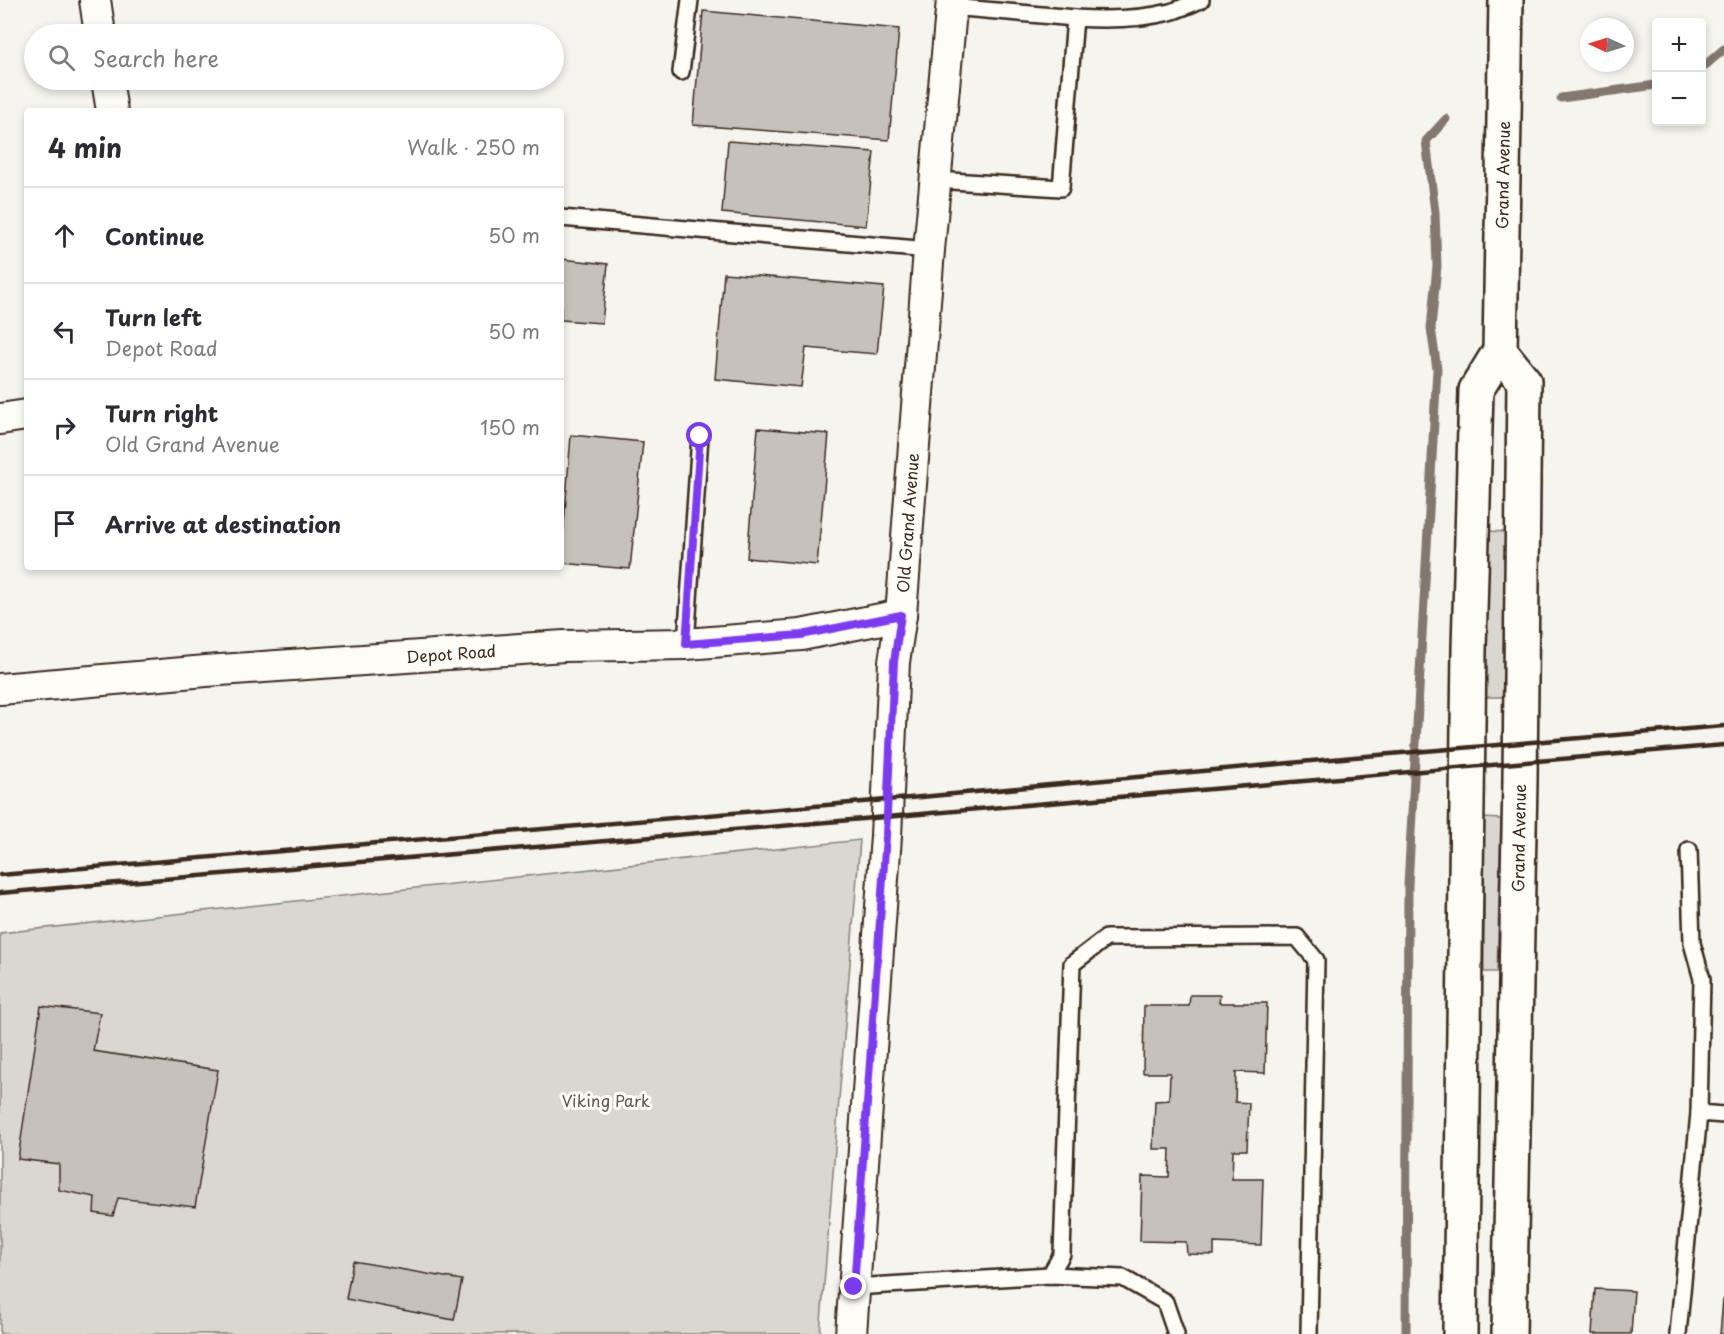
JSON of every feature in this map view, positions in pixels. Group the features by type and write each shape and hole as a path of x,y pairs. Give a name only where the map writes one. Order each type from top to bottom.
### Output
{"main road":[{"name":"Grand Avenue","path":"1506,0 1500,351 1524,381 1520,802 1509,1334"},
{"path":"1460,1334 1469,649 1476,390 1500,351"}],"street":[{"path":"95,0 99,24"},
{"name":"Old Grand Avenue","path":"851,1334 886,836 894,662 901,615 929,250 951,4"},
{"path":"109,90 112,108"},
{"path":"0,418 24,415"},
{"name":"Depot Road","path":"0,689 206,671 564,645 686,644 801,635 901,615"}],"lane":[{"path":"681,72 690,0"},
{"path":"951,4 1111,20 1142,18 1172,12 1201,0"},
{"path":"936,180 1061,188 1075,18"},
{"path":"564,219 929,250"},
{"path":"686,644 700,436"},
{"path":"1678,1334 1699,1113 1702,979 1692,944 1689,850"},
{"path":"1050,1275 1062,1254 1072,964 1106,938 1297,937 1316,960 1309,1334"},
{"path":"1699,1113 1724,1114"},
{"path":"854,1287 1050,1275 1123,1278 1165,1302 1176,1334"}],"green space":[{"path":"1489,531 1505,532 1504,697 1485,697"},
{"path":"1484,818 1501,819 1497,972 1484,972"},
{"name":"Viking Park","path":"860,840 820,1334 0,1334 0,933"}],"building":[{"path":"703,11 899,29 889,140 693,125"},
{"path":"728,141 874,152 866,226 722,213"},
{"path":"564,259 608,264 602,323 564,320"},
{"path":"724,273 884,287 877,354 806,348 801,387 715,379"},
{"path":"758,428 829,434 817,565 747,558"},
{"path":"571,435 643,442 630,569 564,563 564,525"},
{"path":"1190,995 1220,995 1219,1003 1267,1003 1265,1073 1236,1072 1235,1102 1249,1103 1247,1150 1233,1150 1232,1179 1263,1179 1261,1245 1214,1243 1214,1255 1187,1254 1186,1242 1140,1241 1142,1176 1169,1177 1170,1149 1153,1149 1155,1101 1169,1100 1170,1073 1143,1073 1144,1006 1189,1006"},
{"path":"41,1006 100,1013 93,1051 218,1070 195,1207 118,1198 113,1216 94,1213 95,1197 59,1190 59,1164 18,1159"},
{"path":"353,1261 462,1280 454,1320 346,1299"},
{"path":"1595,1289 1634,1291 1631,1334 1592,1334"},
{"path":"1723,1300 1724,1334 1720,1334"}],"waterway":[{"path":"1706,65 1724,49"},
{"path":"1561,98 1652,86"},
{"path":"1406,1334 1408,885 1437,369 1431,328 1437,266 1435,212 1426,141 1446,119"}],"railway":[{"path":"0,875 1724,726"},
{"path":"0,893 1724,745"}],"route":[{"path":"700,436 686,644 801,635 901,615 894,662 886,836 854,1287"}]}
